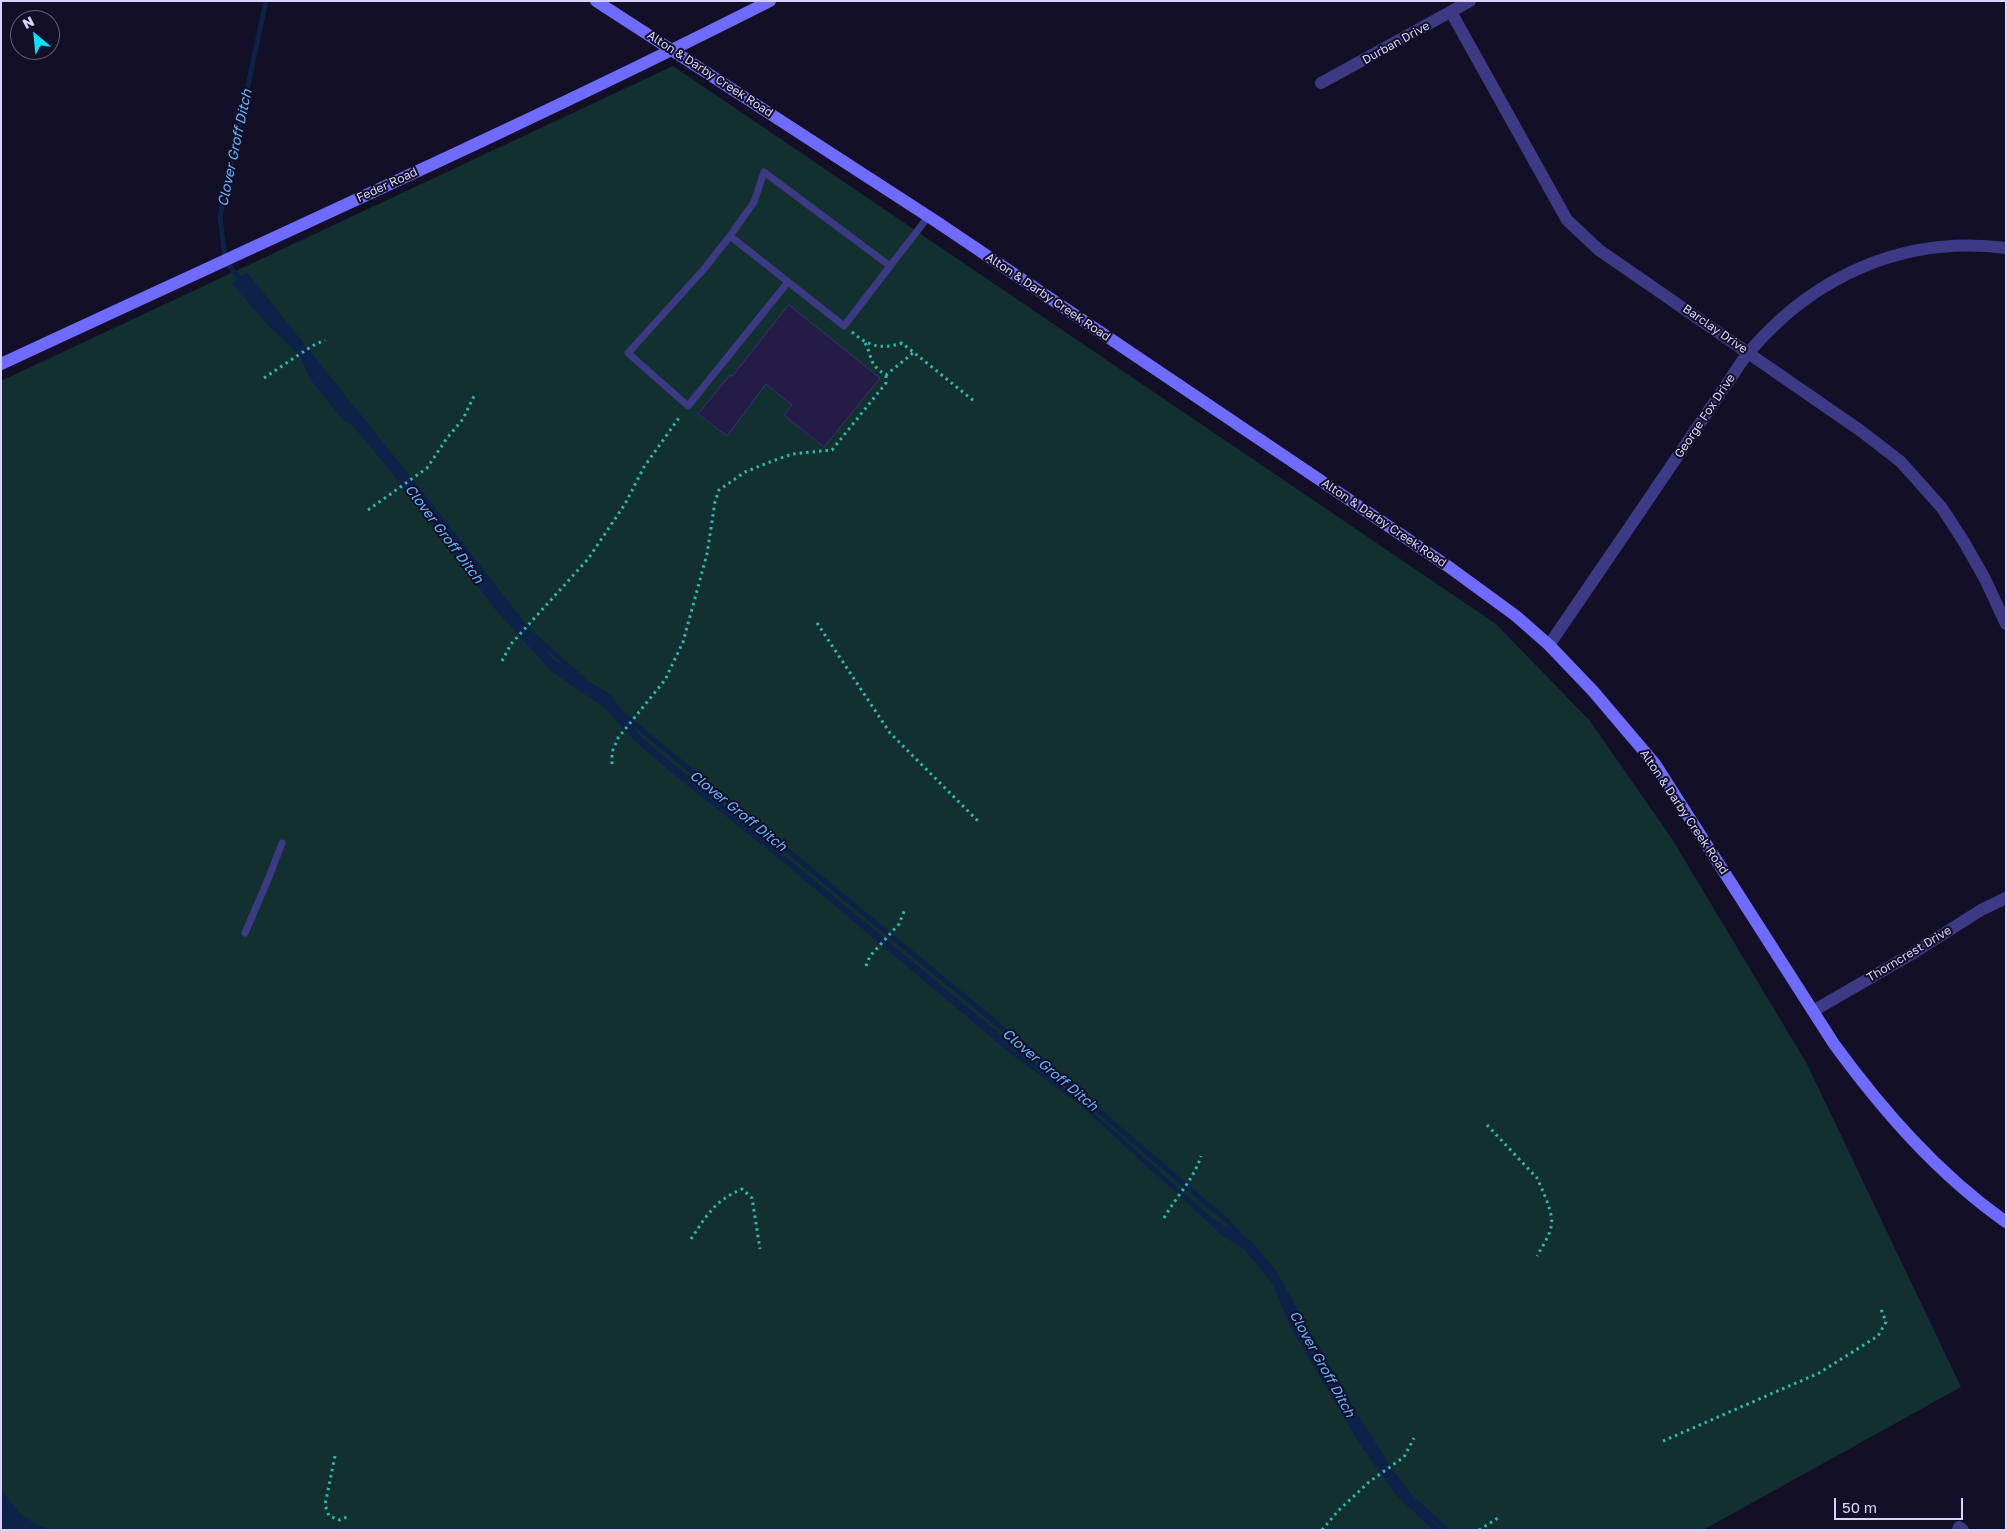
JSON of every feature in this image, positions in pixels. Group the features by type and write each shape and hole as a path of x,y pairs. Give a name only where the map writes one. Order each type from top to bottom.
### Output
{"street":[{"name":"Alton & Darby Creek Road","path":"596,1 928,216 1449,567 1516,616 1549,645 1593,691 1655,764 1834,1044 1866,1088 1925,1154 2006,1222"},
{"name":"Feder Road","path":"1,364 673,50 770,1"},
{"name":"Durban Drive","path":"1321,83 1470,1"},
{"name":"Barclay Drive","path":"1451,12 1567,220 1599,250 1861,430 1901,462 1942,508 1985,578 2006,624"},
{"name":"George Fox Drive","path":"1549,645 1748,352 1790,310 1836,279 1864,266 1908,252 1948,246 2006,248"},
{"name":"Thorncrest Drive","path":"1813,1011 1981,910 2006,898"},
{"path":"1958,1530 1960,1527 1963,1530"}],"lane":[{"path":"788,282 688,406 653,378 628,353 704,269 730,236 754,202 764,172 890,266"},
{"path":"730,236 844,326 928,216"},
{"path":"245,933 282,843"}],"path":[{"path":"844,326 865,343 878,346 902,344 974,400"},
{"path":"264,378 312,346 325,340"},
{"path":"865,343 869,357 876,369 886,375"},
{"path":"886,375 913,353"},
{"path":"612,764 612,752 618,738 665,680 683,642 707,554 715,502 719,490 745,472 792,454 832,450 886,383 886,375"},
{"path":"368,510 427,468 447,438 463,419 474,396"},
{"path":"502,661 511,644 588,559 625,504 644,467 688,406"},
{"path":"817,623 890,733 980,824"},
{"path":"866,966 870,956 899,924 905,909"},
{"path":"1487,1125 1537,1178 1541,1187 1552,1226 1537,1256"},
{"path":"1164,1218 1172,1203 1195,1173 1201,1156"},
{"path":"690,1239 708,1213 724,1196 742,1189 752,1198 760,1249"},
{"path":"1663,1441 1819,1373 1878,1336 1886,1322 1881,1309"},
{"path":"1322,1530 1338,1511 1369,1482 1404,1457 1414,1438"},
{"path":"335,1456 325,1505 329,1516 340,1520 349,1516"},
{"path":"1479,1530 1501,1516"}],"green space":[{"path":"673,66 1496,624 1590,721 1672,839 1807,1064 1961,1387 1703,1530 1,1530 1,381"}],"water":[{"path":"247,272 554,660 611,695 641,737 993,1028 1110,1127 1212,1218 1250,1240 1275,1269 1356,1412 1397,1476 1435,1524 1442,1530 1433,1530 1397,1496 1359,1443 1291,1328 1272,1283 1244,1249 1223,1236 1081,1106 1011,1054 776,856 678,778 635,741 605,708 552,672 495,609 392,473 353,426 343,420 310,379 302,360 232,284"},
{"path":"1,1489 22,1515 52,1530 1,1530"}],"building":[{"path":"789,305 880,378 824,447 784,415 792,405 766,384 727,436 698,414 730,375 732,376"}],"waterway":[{"name":"Clover Groff Ditch","path":"242,282 225,260 220,216 266,1"},
{"name":"Clover Groff Ditch","path":"530,632 582,678"},
{"name":"Clover Groff Ditch","path":"625,716 989,1017 1227,1221 1241,1237"},
{"name":"Clover Groff Ditch","path":"1414,1500 1447,1530"}]}
